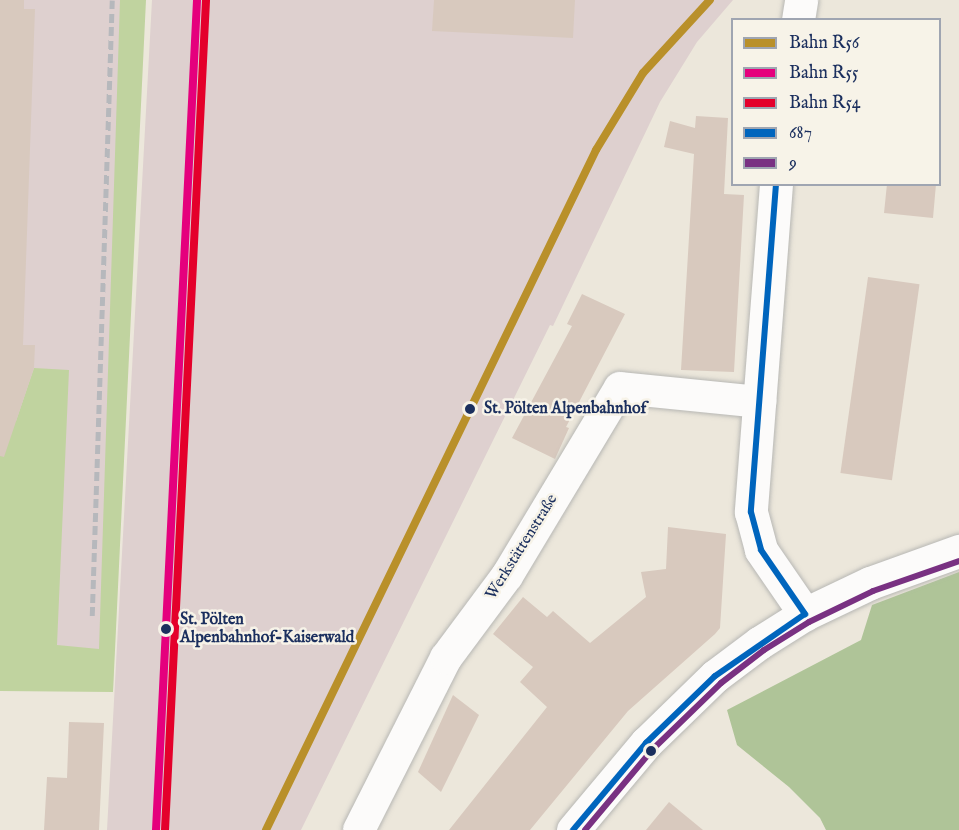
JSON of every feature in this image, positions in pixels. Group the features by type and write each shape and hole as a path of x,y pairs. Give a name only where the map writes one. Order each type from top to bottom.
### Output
{"street":[{"path":"798,18 801,0"},
{"path":"776,186 751,512 761,550 805,614"},
{"name":"Werkstättenstraße","path":"359,830 446,658 507,576 620,388 760,402"},
{"path":"573,830 646,743 715,676 805,614 870,583 959,551"}],"shaded area":[{"path":"0,0 136,0 113,690 0,689"},
{"path":"152,0 733,0 697,42 660,102 553,326 550,325 301,830 107,830"}],"green space":[{"path":"120,0 146,0 113,692 0,691 0,421 16,421 34,368 69,370 57,645 99,649"},
{"path":"959,572 959,830 826,830 820,818 789,787 737,745 727,710 861,640 872,605"}],"building":[{"path":"0,0 24,0 24,9 35,9 23,345 35,345 34,368 4,457 0,456"},
{"path":"434,0 575,0 573,38 432,31"},
{"path":"696,116 728,118 724,194 744,195 734,372 681,370 694,154 664,147 670,121 695,128"},
{"path":"887,186 936,186 933,218 884,213"},
{"path":"868,277 919,284 892,480 840,473"},
{"path":"582,294 625,314 566,427 569,428 555,459 512,438 572,326 567,324"},
{"path":"668,527 726,534 720,628 628,711 530,830 449,830 547,707 520,682 533,667 493,634 523,597 547,617 553,611 590,643 646,597 641,572 666,569"},
{"path":"453,695 479,715 441,792 418,772"},
{"path":"69,722 104,723 99,830 44,830 47,777 67,778"},
{"path":"669,802 703,830 646,830"}],"railway":[{"path":"92,616 112,0"}],"rail line":[{"name":"R55","path":"156,830 197,0"},
{"name":"R54","path":"165,830 206,0"},
{"name":"R56","path":"266,830 596,150 643,73 710,0"}],"transit line":[{"name":"687","path":"776,186 751,512 761,550 805,614"},
{"name":"9","path":"585,830 653,749 721,683 764,650 809,622 873,591 959,561"},
{"name":"687","path":"573,830 646,743 715,676 805,614"}],"place":[{"name":"St. Pölten Alpenbahnhof","path":"470,409"},
{"name":"St. Pölten Alpenbahnhof-Kaiserwald","path":"166,629"}]}
